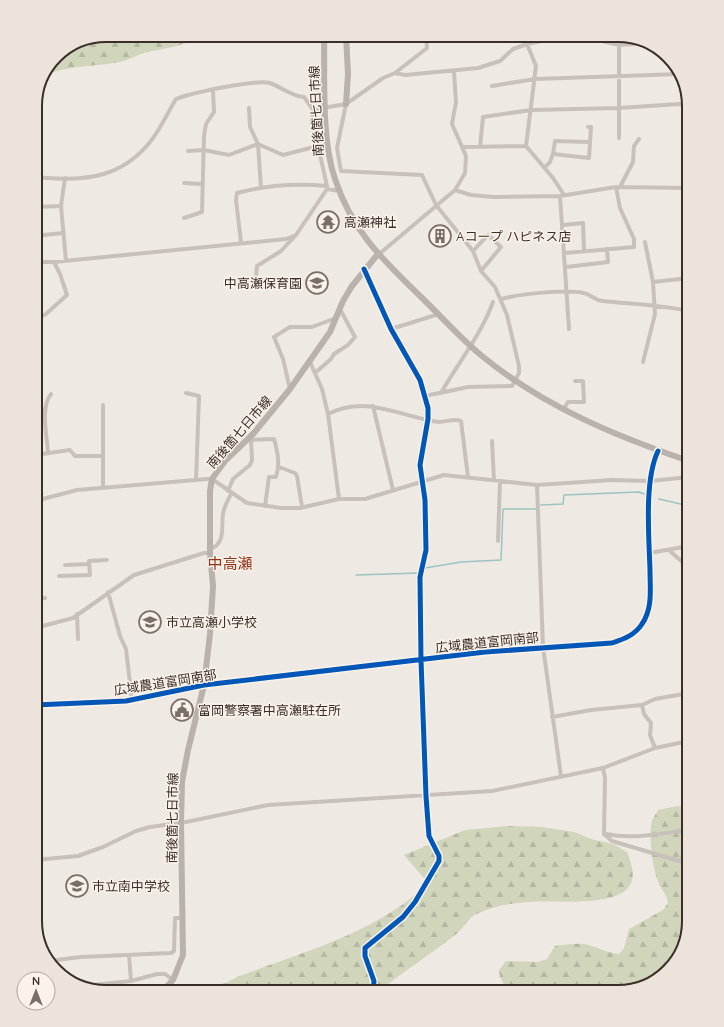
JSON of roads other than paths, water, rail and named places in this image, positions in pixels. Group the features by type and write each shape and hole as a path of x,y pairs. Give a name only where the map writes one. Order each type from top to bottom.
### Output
{"street":[{"name":"南後箇七日市線","path":"167,985 173,980 183,955 181,822 182,782 204,685 211,623 213,586 210,551 210,491 212,479 225,460 251,438 310,362 330,332 352,286 364,269 377,255 357,227 339,191 330,160 326,108 324,42"},
{"path":"346,42 348,74 346,104 337,148 341,171 422,175 436,205 473,252 481,271 492,282 501,299 507,315 519,366 519,373 512,386 468,387 425,396"},
{"path":"314,111 346,104 383,78 394,73 427,48 427,42"},
{"path":"394,73 406,76 454,72 495,63 513,49 537,42"},
{"path":"606,42 619,45 634,44"},
{"path":"618,42 619,138"},
{"path":"526,146 536,66 527,44"},
{"path":"454,72 456,102 452,124 464,147 466,156 464,173 455,190 377,255 471,345 515,381 562,410 682,459"},
{"path":"492,86 535,79 673,74"},
{"path":"42,178 96,177 120,168 130,162 159,130 176,99 199,92 213,91 234,84 269,83 297,97 304,97 314,111"},
{"path":"184,218 202,212 202,184 206,124 214,112 213,91"},
{"path":"480,147 483,117 531,110 620,108 682,104"},
{"path":"249,108 250,127 258,144 261,188"},
{"path":"256,277 256,266 281,251 296,235 327,188 311,122 314,111"},
{"path":"553,154 589,158 591,127 588,127"},
{"path":"565,253 584,250 634,247 634,239 620,208 618,187 633,162 634,146 639,139"},
{"path":"545,167 553,157 555,141 590,142"},
{"path":"188,151 204,150 229,155 258,144 284,155 318,146"},
{"path":"464,147 526,146 545,167 562,195 569,329"},
{"path":"65,178 61,206 66,261"},
{"path":"184,183 202,184"},
{"path":"241,242 236,200 237,193 278,185 327,188 339,191"},
{"path":"455,190 471,195 493,197 562,195 618,187 682,188"},
{"path":"42,207 61,206"},
{"path":"563,226 583,223 584,250"},
{"path":"42,235 63,233"},
{"path":"42,262 66,261 241,242 286,239 296,235"},
{"path":"473,252 488,235 501,247 481,271"},
{"path":"643,362 650,342 656,307 653,282 645,242"},
{"path":"566,267 608,262 607,249"},
{"path":"42,316 67,294 54,262"},
{"path":"364,269 391,329 420,380 428,408 428,419 420,465 421,481 425,500 426,550 420,577 421,660 429,836 439,856 439,860 411,907 393,927 365,948 365,956 374,980 374,985"},
{"path":"653,282 682,279"},
{"path":"501,299 518,295 566,292 584,293 602,301 622,302 682,310"},
{"path":"441,392 489,314 493,302"},
{"path":"315,373 331,359 334,354 348,345 356,337 340,309"},
{"path":"391,329 439,314"},
{"path":"290,389 283,358 274,337 290,327 312,327 336,318"},
{"path":"310,362 322,389 328,414 339,499"},
{"path":"562,410 568,402 584,402 583,381 574,381"},
{"path":"186,393 199,396 196,480"},
{"path":"48,452 45,410 51,394"},
{"path":"103,405 103,488"},
{"path":"328,414 341,408 373,406 441,422 461,421 463,445 466,450 468,477"},
{"path":"373,406 393,490"},
{"path":"42,627 73,618 134,575 210,551 215,548 221,540 223,513 233,479 250,465 252,460 251,438 274,439 279,467 276,477 269,477 265,506"},
{"path":"492,441 494,480"},
{"path":"42,453 70,450 75,456 103,456"},
{"name":"広域農道富岡南部","path":"42,705 132,700 204,685 543,647 612,643 624,639 638,630 646,618 650,604 650,481 658,450"},
{"path":"279,467 295,473 298,476 302,507"},
{"path":"42,500 77,490 212,479 247,503 265,506 302,507 339,499 365,498 444,475 537,485 612,480 650,481 682,478"},
{"path":"498,541 500,480"},
{"path":"537,485 543,647 561,776"},
{"path":"649,553 670,551 682,548"},
{"path":"670,551 682,562"},
{"path":"59,576 90,575 89,561 107,560"},
{"path":"65,565 90,564"},
{"path":"108,592 120,636 126,649 132,700"},
{"path":"77,614 78,639"},
{"path":"552,717 591,710 642,705 655,699 682,694"},
{"path":"642,705 644,714 651,723 650,735 655,748"},
{"path":"42,859 88,854 136,831 268,804 492,791 603,768 655,748 682,742"},
{"path":"603,768 605,778 604,834"},
{"path":"604,834 621,837 635,837 682,831"},
{"path":"604,834 612,840 680,861 682,858"},
{"path":"55,960 171,953 174,951 174,918 183,918"},
{"path":"129,955 131,981"},
{"path":"98,984 131,981 157,974 165,974 173,980"}],"waterway":[{"path":"541,505 563,504 564,495 639,492 644,494"},
{"path":"659,499 682,504"},
{"path":"425,568 461,562 501,560 503,509 537,509"},
{"path":"356,575 419,573"}],"place":[{"name":"高瀬神社","path":"328,222"},
{"name":"Aコープ ハピネス店","path":"440,236"},
{"name":"中高瀬保育園","path":"317,283"},
{"name":"市立高瀬小学校","path":"150,622"},
{"name":"富岡警察署中高瀬駐在所","path":"182,710"},
{"name":"市立南中学校","path":"77,886"}],"district":[{"name":"中高瀬","path":"230,563"}]}
